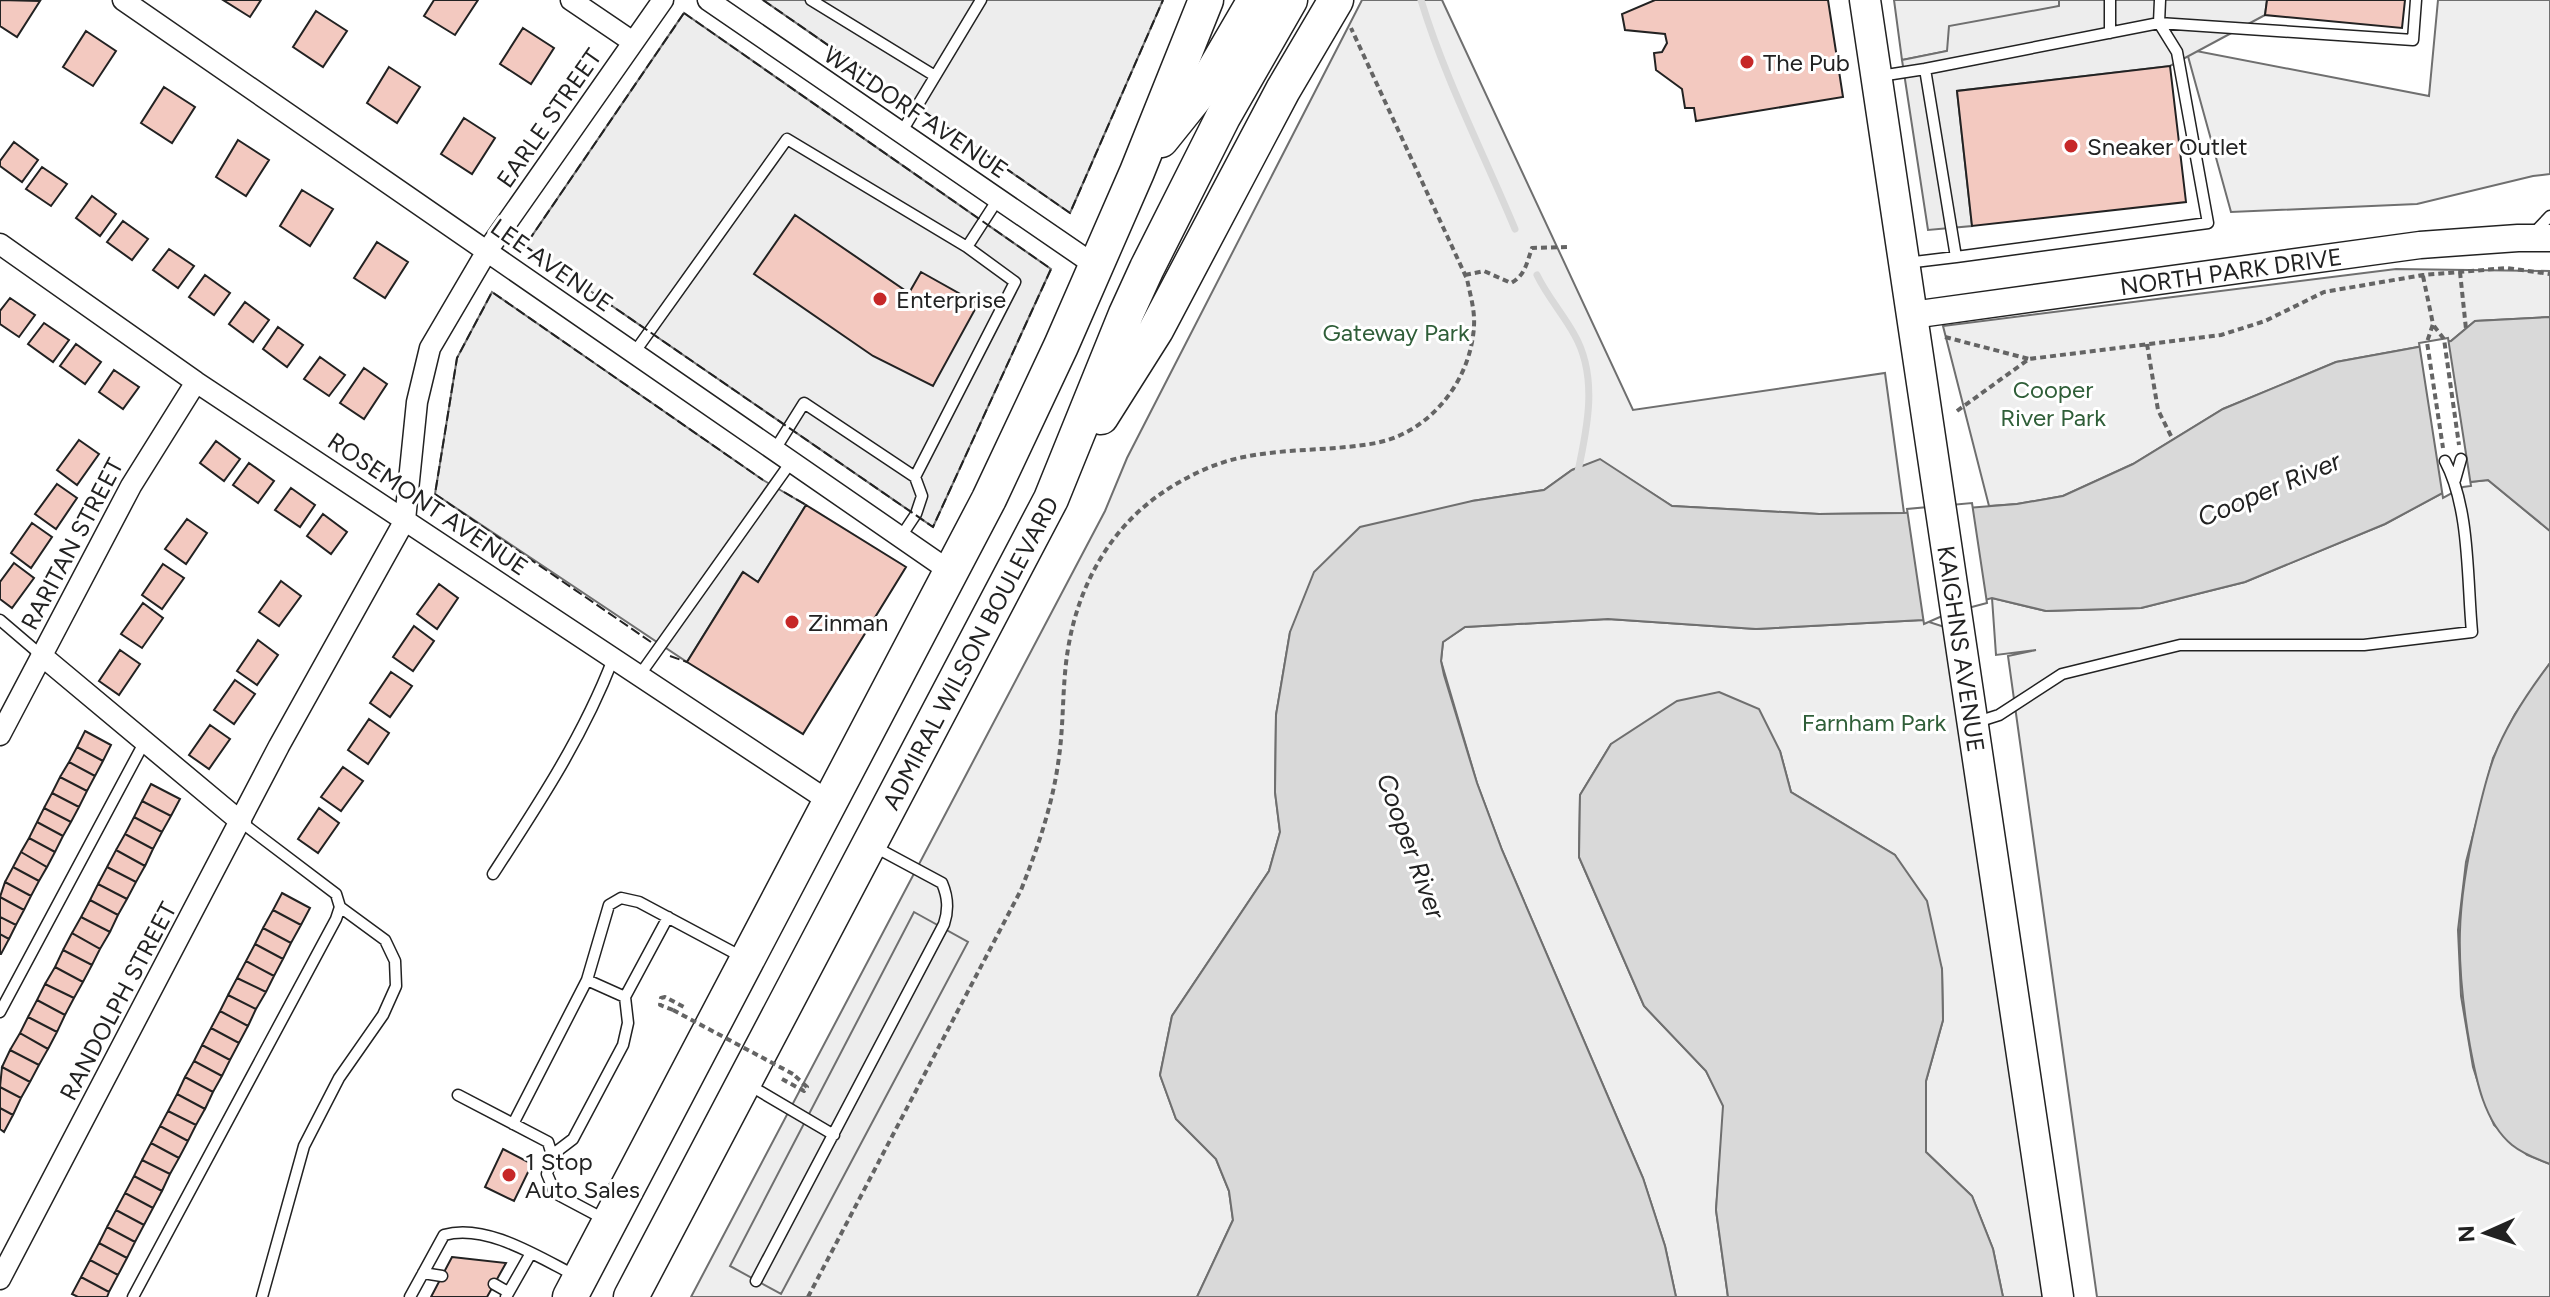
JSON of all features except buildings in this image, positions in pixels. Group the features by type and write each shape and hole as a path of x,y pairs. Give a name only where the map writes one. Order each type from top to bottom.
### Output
{"highway":[{"path":"574,1288 951,572 1026,423 1137,172 1206,0"},
{"path":"1137,172 1206,84 1255,0"},
{"name":"ADMIRAL WILSON BOULEVARD","path":"631,1297 1051,499 1147,268 1223,117 1290,0"},
{"path":"1051,499 1156,330 1283,90 1336,0"}],"main road":[{"name":"KAIGHNS AVENUE","path":"1865,0 2058,1297"}],"street":[{"name":"LEE AVENUE","path":"123,0 951,572"},
{"path":"571,0 633,42"},
{"name":"EARLE STREET","path":"279,746 405,520 417,402 430,348 487,251 663,0"},
{"name":"WALDORF AVENUE","path":"722,4 901,133 1096,266"},
{"name":"NORTH PARK DRIVE","path":"1912,315 2420,245 2540,238"},
{"name":"ROSEMONT AVENUE","path":"0,244 196,382 830,802"},
{"name":"RARITAN STREET","path":"0,735 131,486 196,382"},
{"path":"41,655 241,822"},
{"name":"RANDOLPH STREET","path":"0,1279 279,746"}],"lane":[{"path":"811,0 935,76"},
{"path":"901,133 981,0"},
{"path":"2110,0 2110,33"},
{"path":"1904,264 2208,223 2177,52 2159,23 2160,0"},
{"path":"1876,77 2159,23 2413,40 2416,0"},
{"path":"1925,69 1956,257"},
{"path":"634,353 787,139 967,247 1015,282 915,477"},
{"path":"967,247 998,199"},
{"path":"2540,238 2550,216"},
{"path":"639,676 783,457 804,403 915,477 922,496 916,514 900,538"},
{"path":"2455,480 2461,459"},
{"path":"1973,723 1999,715 2062,674 2180,645 2364,645 2472,632 2461,511 2455,480 2445,461"},
{"path":"0,620 41,655"},
{"path":"493,874 595,706 613,659"},
{"path":"0,1012 145,741"},
{"path":"241,822 336,894 340,907 385,940 395,961 396,986 383,1015 339,1078 304,1146 262,1297"},
{"path":"756,1281 944,924 948,911 947,894 942,883 870,844"},
{"path":"513,1124 587,980 609,905 621,898 639,902 747,960"},
{"path":"133,1297 329,933 340,907"},
{"path":"552,1155 573,1139 623,1045 628,1023 625,997 668,917"},
{"path":"587,980 625,997"},
{"path":"744,1082 834,1135"},
{"path":"458,1095 548,1142 552,1155 547,1174 555,1193 609,1221"},
{"path":"410,1297 444,1235 460,1230 479,1233 531,1253 574,1288"},
{"path":"494,1284 507,1295 531,1253"},
{"path":"423,1273 442,1276"}],"path":[{"path":"808,1297 1021,890 1043,834 1059,758 1068,650 1078,603 1099,559 1129,519 1162,493 1200,472 1243,457 1379,442 1414,428 1443,403 1464,373 1474,326 1473,304 1465,275 1361,43 1336,0"},
{"path":"1465,275 1484,271 1511,283 1523,273 1532,248 1568,247"},
{"path":"1945,337 2029,359 2221,335 2265,321 2324,292 2423,275 2507,268 2550,274"},
{"path":"2460,272 2466,329"},
{"path":"2423,275 2433,324 2444,339 2461,459"},
{"path":"2433,324 2427,342 2445,461"},
{"path":"2147,344 2158,410 2173,440"},
{"path":"1957,411 2029,359"},
{"path":"686,1008 665,997 661,998 660,1005 793,1074 807,1087 804,1091 782,1079"}],"green space":[{"name":"Gateway Park","path":"1362,0 1442,0 1633,410 1885,373 1904,513 1819,514 1672,506 1600,460 1572,470 1544,490 1472,501 1290,632 1276,715 1275,792 1280,832 1269,871 1172,1016 1160,1075 1176,1119 1216,1159 1229,1191 1233,1220 1197,1297 691,1297 1105,511 1127,458"},
{"path":"1894,0 2059,0 2059,6 1947,51 1902,60"},
{"path":"2438,0 2550,0 2550,174 2417,204 2231,212 2186,49 2429,96"},
{"name":"Cooper River Park","path":"2396,269 2550,271 2550,317 2475,321 2451,341 2336,362 2223,409 2133,464 2063,496 1989,506 1943,326"},
{"path":"2488,480 2550,531 2550,663 2515,714 2493,758 2466,862 2458,930 2461,996 2473,1067 2494,1125 2527,1155 2550,1164 2550,1297 2097,1297 2008,656 2036,650 1996,655 1992,598 2046,611 2141,608 2245,582 2385,524 2461,483"},
{"name":"Farnham Park","path":"1608,619 1756,629 1923,620 1960,632 2058,1297 2003,1297 1993,1249 1972,1196 1926,1152 1926,1081 1943,1020 1942,969 1895,855 1791,792 1780,751 1611,744 1580,795 1579,857 1644,1006 1706,1071 1724,1106 1716,1210 1728,1297 1676,1297 1665,1246 1643,1178 1502,850 1477,783 1441,661 1443,642 1465,627"}],"shaded area":[{"path":"763,0 1163,0 1070,213"},
{"path":"2059,0 2267,0 2265,15 2170,66 1957,91 1972,226 1928,230 1902,60 1947,51 1949,26 2059,6"},
{"path":"684,13 1051,269 933,527 525,246"},
{"path":"492,292 763,480 806,505 758,582 742,573 687,662 435,494 457,358"},
{"path":"914,912 968,942 781,1294 730,1266"}],"water":[{"name":"Cooper River","path":"2550,317 2550,531 2488,480 2461,483 2385,524 2245,582 2141,608 2046,611 1992,598 1923,620 1756,629 1608,619 1465,627 1443,642 1441,661 1444,675 1477,783 1502,850 1643,1178 1665,1246 1676,1297 1197,1297 1233,1220 1229,1191 1216,1159 1176,1119 1160,1075 1172,1016 1269,871 1280,832 1275,792 1276,715 1290,632 1314,572 1360,527 1472,501 1544,490 1572,470 1600,459 1672,506 1819,514 1904,513 2017,504 2063,496 2133,464 2223,409 2336,362 2451,341 2475,321"},
{"path":"2550,663 2550,1164 2512,1145 2488,1112 2475,1072 2465,1015 2460,934 2469,852 2491,765 2512,720"},
{"path":"1719,692 1759,709 1780,751 1791,792 1895,855 1927,901 1942,969 1943,1020 1926,1081 1926,1152 1972,1196 1993,1249 2003,1297 1728,1297 1716,1210 1723,1106 1706,1071 1644,1006 1579,857 1580,795 1611,744 1677,701"}],"pier":[{"path":"2448,338 2471,486 2443,498 2419,343"},
{"path":"1972,503 1987,603 1949,613 1924,624 1907,509"}],"waterway":[{"path":"1421,0 1453,87 1515,229"},
{"path":"1537,275 1574,334 1586,368 1589,404 1577,476"}],"fence":[{"path":"763,0 1070,213 1163,0"},
{"path":"684,13 1051,269 933,527 525,246 684,13"},
{"path":"651,642 435,494 457,358 492,292 763,480"},
{"path":"784,492 806,505"},
{"path":"670,656 687,662"}],"place":[{"name":"The Pub","path":"1747,62"},
{"name":"Sneaker Outlet","path":"2071,146"},
{"name":"Enterprise","path":"880,299"},
{"name":"Zinman","path":"792,622"},
{"name":"1 Stop Auto Sales","path":"509,1175"}]}
